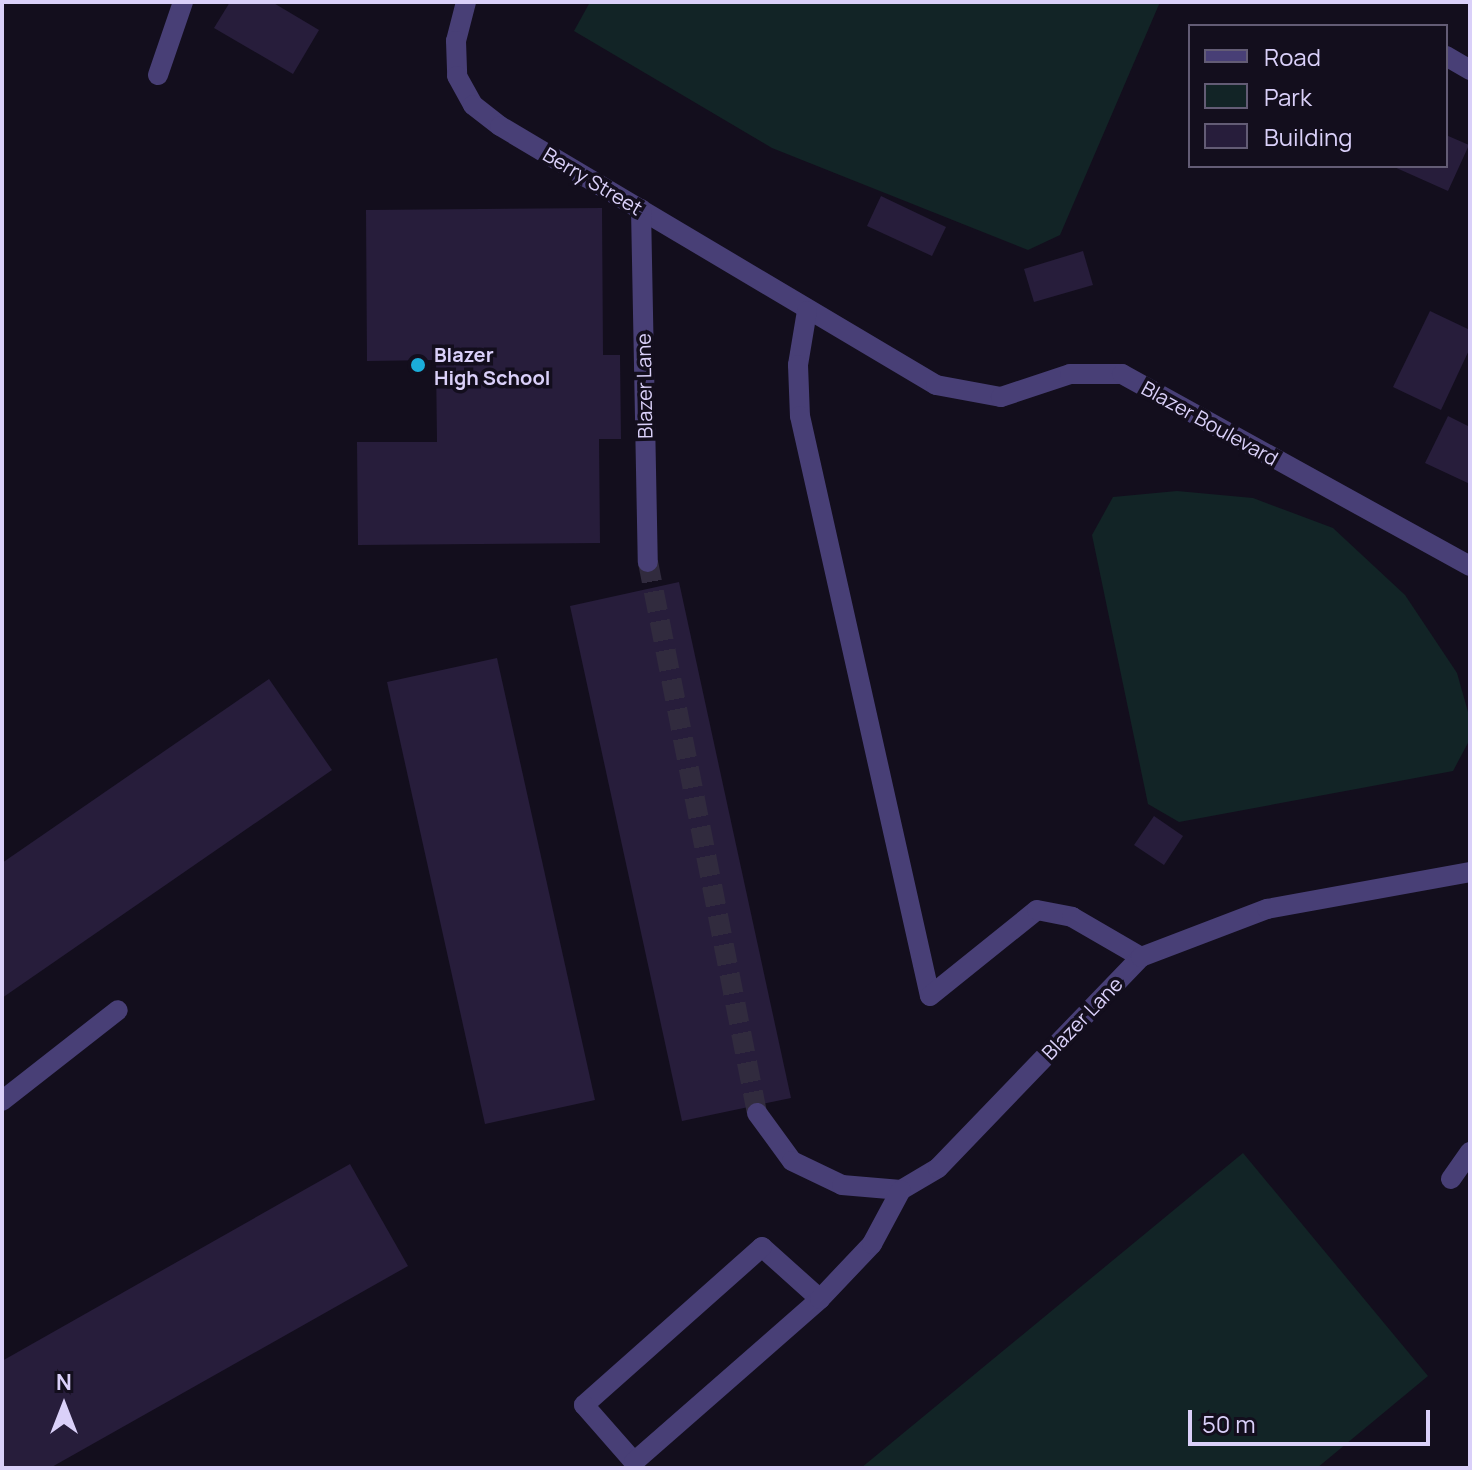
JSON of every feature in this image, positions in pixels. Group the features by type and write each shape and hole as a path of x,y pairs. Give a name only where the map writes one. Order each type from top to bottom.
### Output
{"street":[{"path":"158,75 183,2"},
{"name":"Berry Street","path":"466,2 456,41 457,76 473,105 807,311"},
{"path":"1448,57 1470,70"},
{"name":"Blazer Lane","path":"641,209 648,562"},
{"path":"807,311 798,365 800,416 930,996 1037,910 1072,917 1141,957"},
{"name":"Blazer Boulevard","path":"807,311 936,385 1001,397 1070,374 1122,374 1470,566"},
{"name":"Blazer Lane","path":"901,1190 938,1168 1141,957 1267,909 1470,872"},
{"path":"2,1101 118,1010"},
{"path":"757,1113 792,1161 842,1185 901,1190 872,1244 820,1299 634,1462 584,1405 762,1247 820,1299"},
{"path":"1451,1179 1470,1152"}],"green space":[{"path":"590,2 1160,2 1060,235 1028,250 772,148 574,31"},
{"path":"1177,491 1253,498 1333,528 1405,595 1457,673 1470,719 1470,739 1453,771 1179,822 1148,804 1092,535 1113,497"},
{"path":"1243,1153 1428,1376 1317,1468 861,1468"}],"building":[{"path":"230,2 272,2 319,30 293,74 214,28"},
{"path":"1448,136 1469,145 1448,191 1396,168 1448,168"},
{"path":"881,196 946,227 932,256 867,226"},
{"path":"602,208 603,355 620,355 621,439 599,439 600,543 358,545 357,442 437,442 436,360 367,361 366,210"},
{"path":"1083,251 1093,285 1034,302 1024,269"},
{"path":"1430,311 1470,330 1470,348 1441,410 1393,387"},
{"path":"1448,416 1470,427 1470,484 1425,463"},
{"path":"679,582 791,1098 682,1121 570,606"},
{"path":"497,658 595,1100 485,1124 387,682"},
{"path":"269,679 332,770 2,998 2,863"},
{"path":"1154,816 1183,836 1164,865 1134,845"},
{"path":"350,1164 408,1266 50,1468 2,1468 2,1361"}],"tunnel":[{"path":"648,562 757,1113"}],"place":[{"name":"Blazer High School","path":"418,365"}]}
